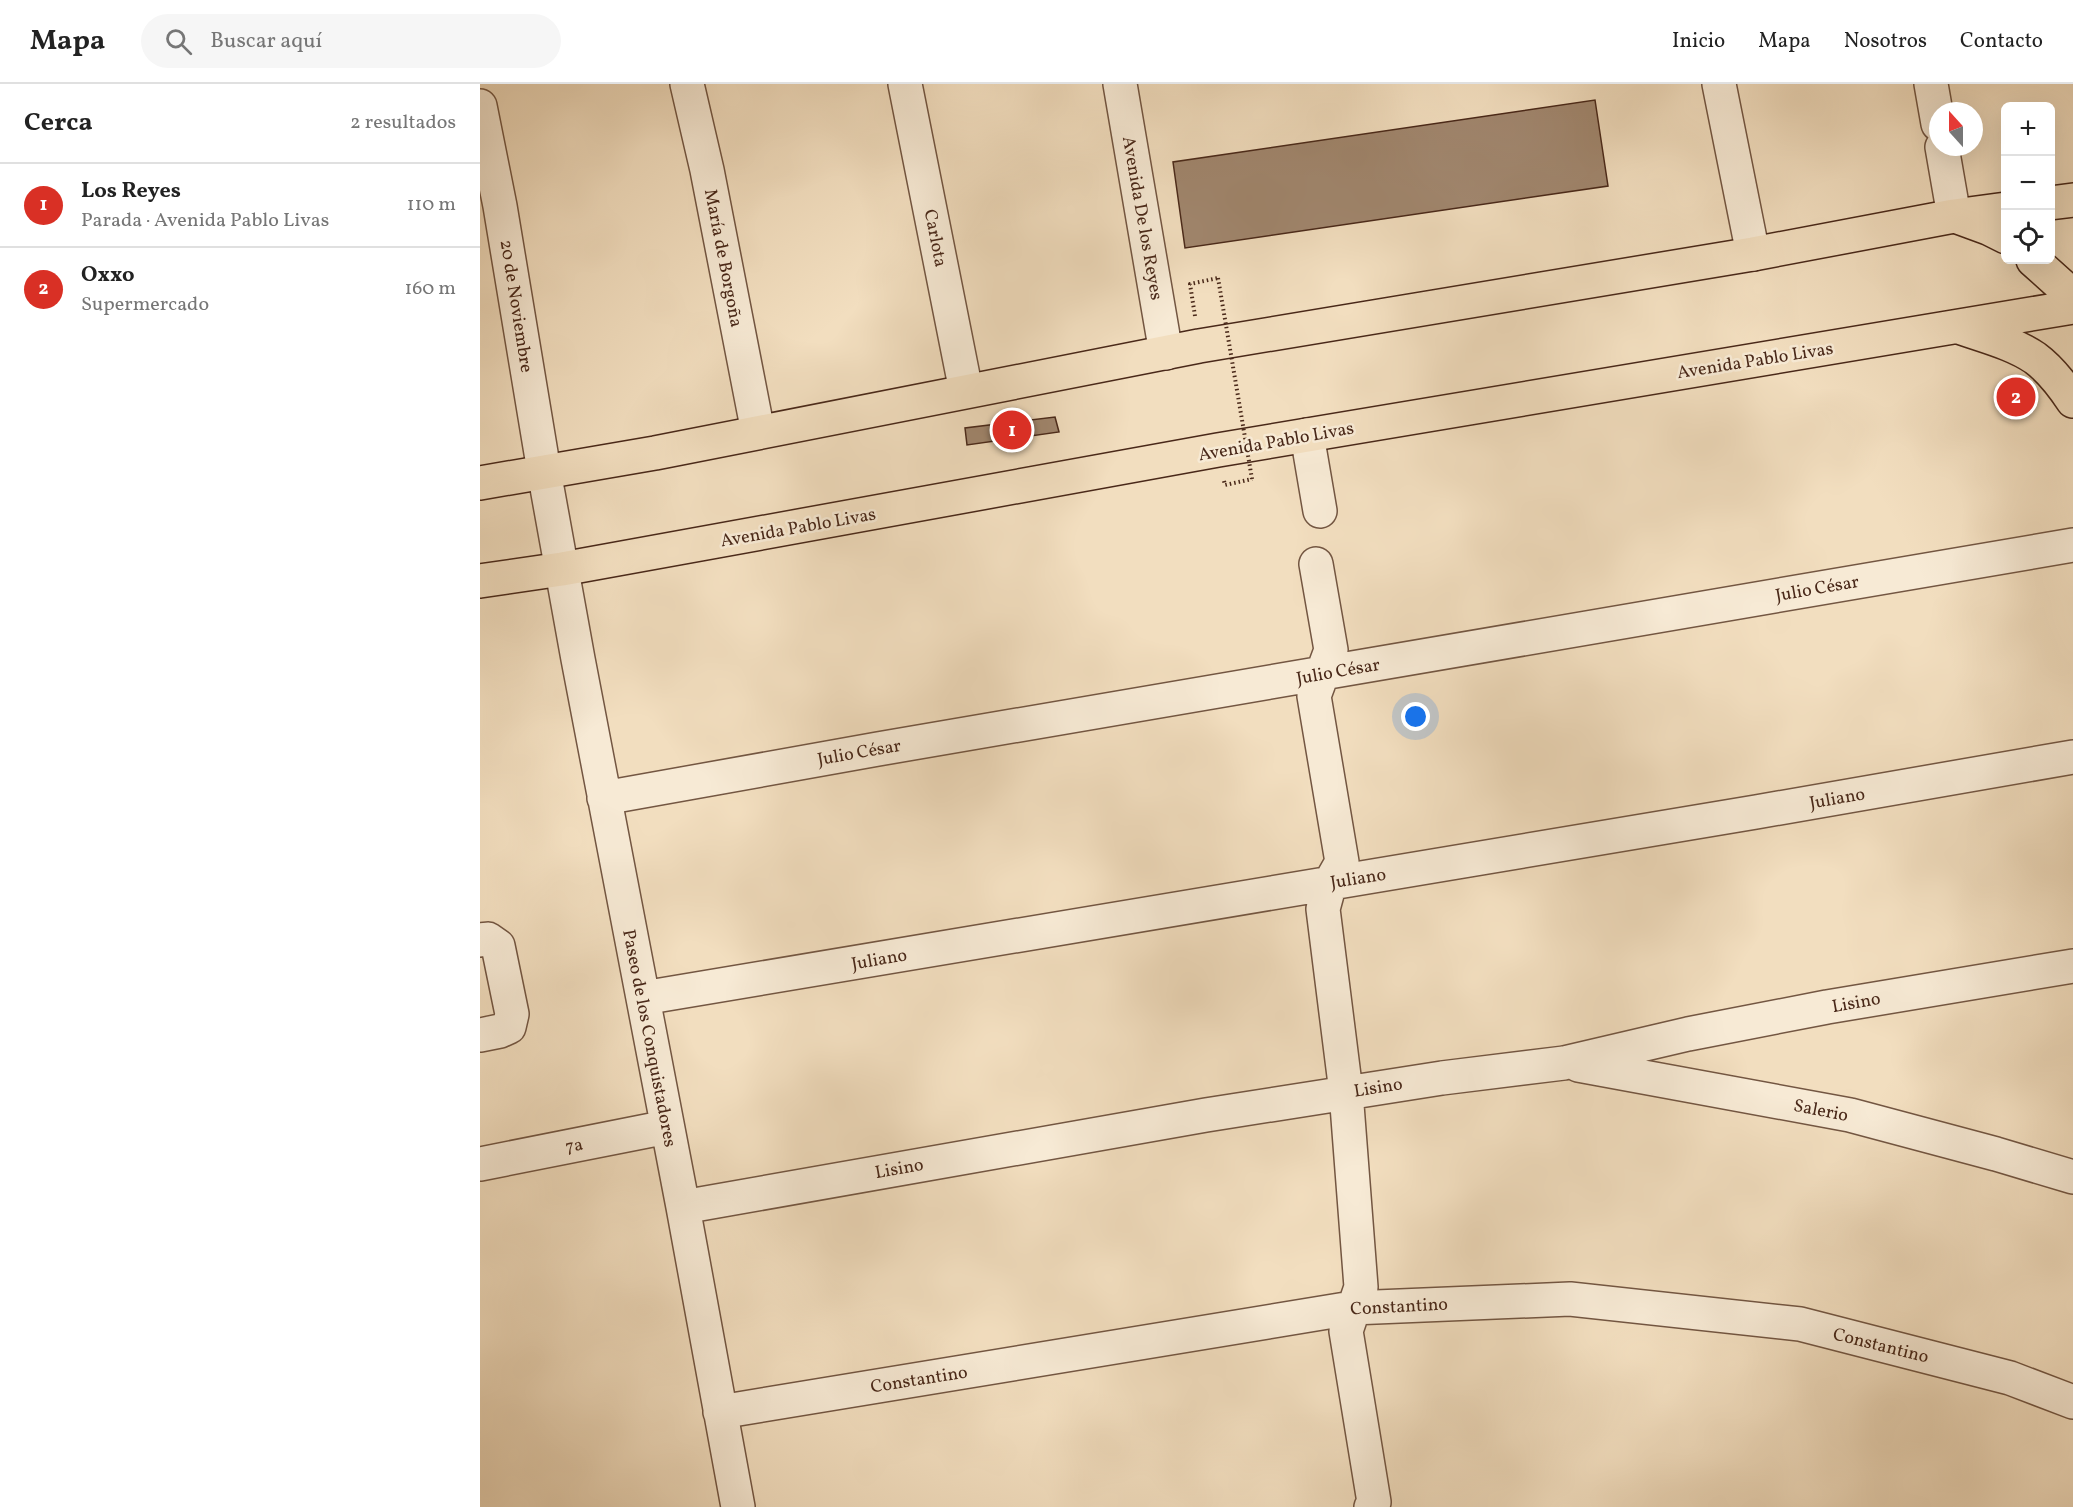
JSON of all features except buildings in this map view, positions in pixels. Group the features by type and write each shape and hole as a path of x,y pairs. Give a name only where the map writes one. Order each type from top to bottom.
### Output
{"main road":[{"path":"2055,202 2073,200"},
{"path":"480,483 655,453 1166,353 2001,210"},
{"path":"1954,216 2001,234"},
{"path":"2037,264 2073,296"},
{"name":"Avenida Pablo Livas","path":"480,581 562,569 1307,435 2073,307"},
{"path":"1958,327 2003,342 2034,358 2050,372 2073,401"}],"street":[{"name":"María de Borgoña","path":"687,84 707,170 758,432"},
{"name":"Carlota","path":"905,84 966,391"},
{"name":"Avenida De los Reyes","path":"1120,84 1166,353"},
{"path":"1719,84 1753,254"},
{"path":"1931,84 1934,102"},
{"name":"20 de Noviembre","path":"480,106 500,206 562,569"},
{"path":"1944,156 1954,216"},
{"path":"1307,435 1320,512"},
{"name":"Julio César","path":"604,798 2073,545"},
{"path":"1316,564 1331,650 1314,696 1342,862 1330,883 1323,909 1346,1092 1361,1287 1346,1331 1374,1502 1371,1507"},
{"name":"Paseo de los Conquistadores","path":"562,569 738,1507"},
{"name":"Juliano","path":"643,998 2073,757"},
{"path":"480,940 488,939 498,946 512,1014 509,1027 480,1035"},
{"name":"Lisino","path":"683,1207 1009,1148 1346,1092 1564,1063 1688,1034 1827,1007 2073,966"},
{"name":"Salerio","path":"1564,1063 1850,1115 2073,1177"},
{"name":"7a","path":"480,1164 667,1127"},
{"name":"Constantino","path":"720,1412 1352,1308 1570,1299 1800,1324 2010,1378 2073,1402"}],"path":[{"path":"1190,284 1218,278 1252,478 1225,485"}],"place":[{"name":"Oxxo","path":"2016,397"},
{"name":"Los Reyes","path":"1012,430"}]}
